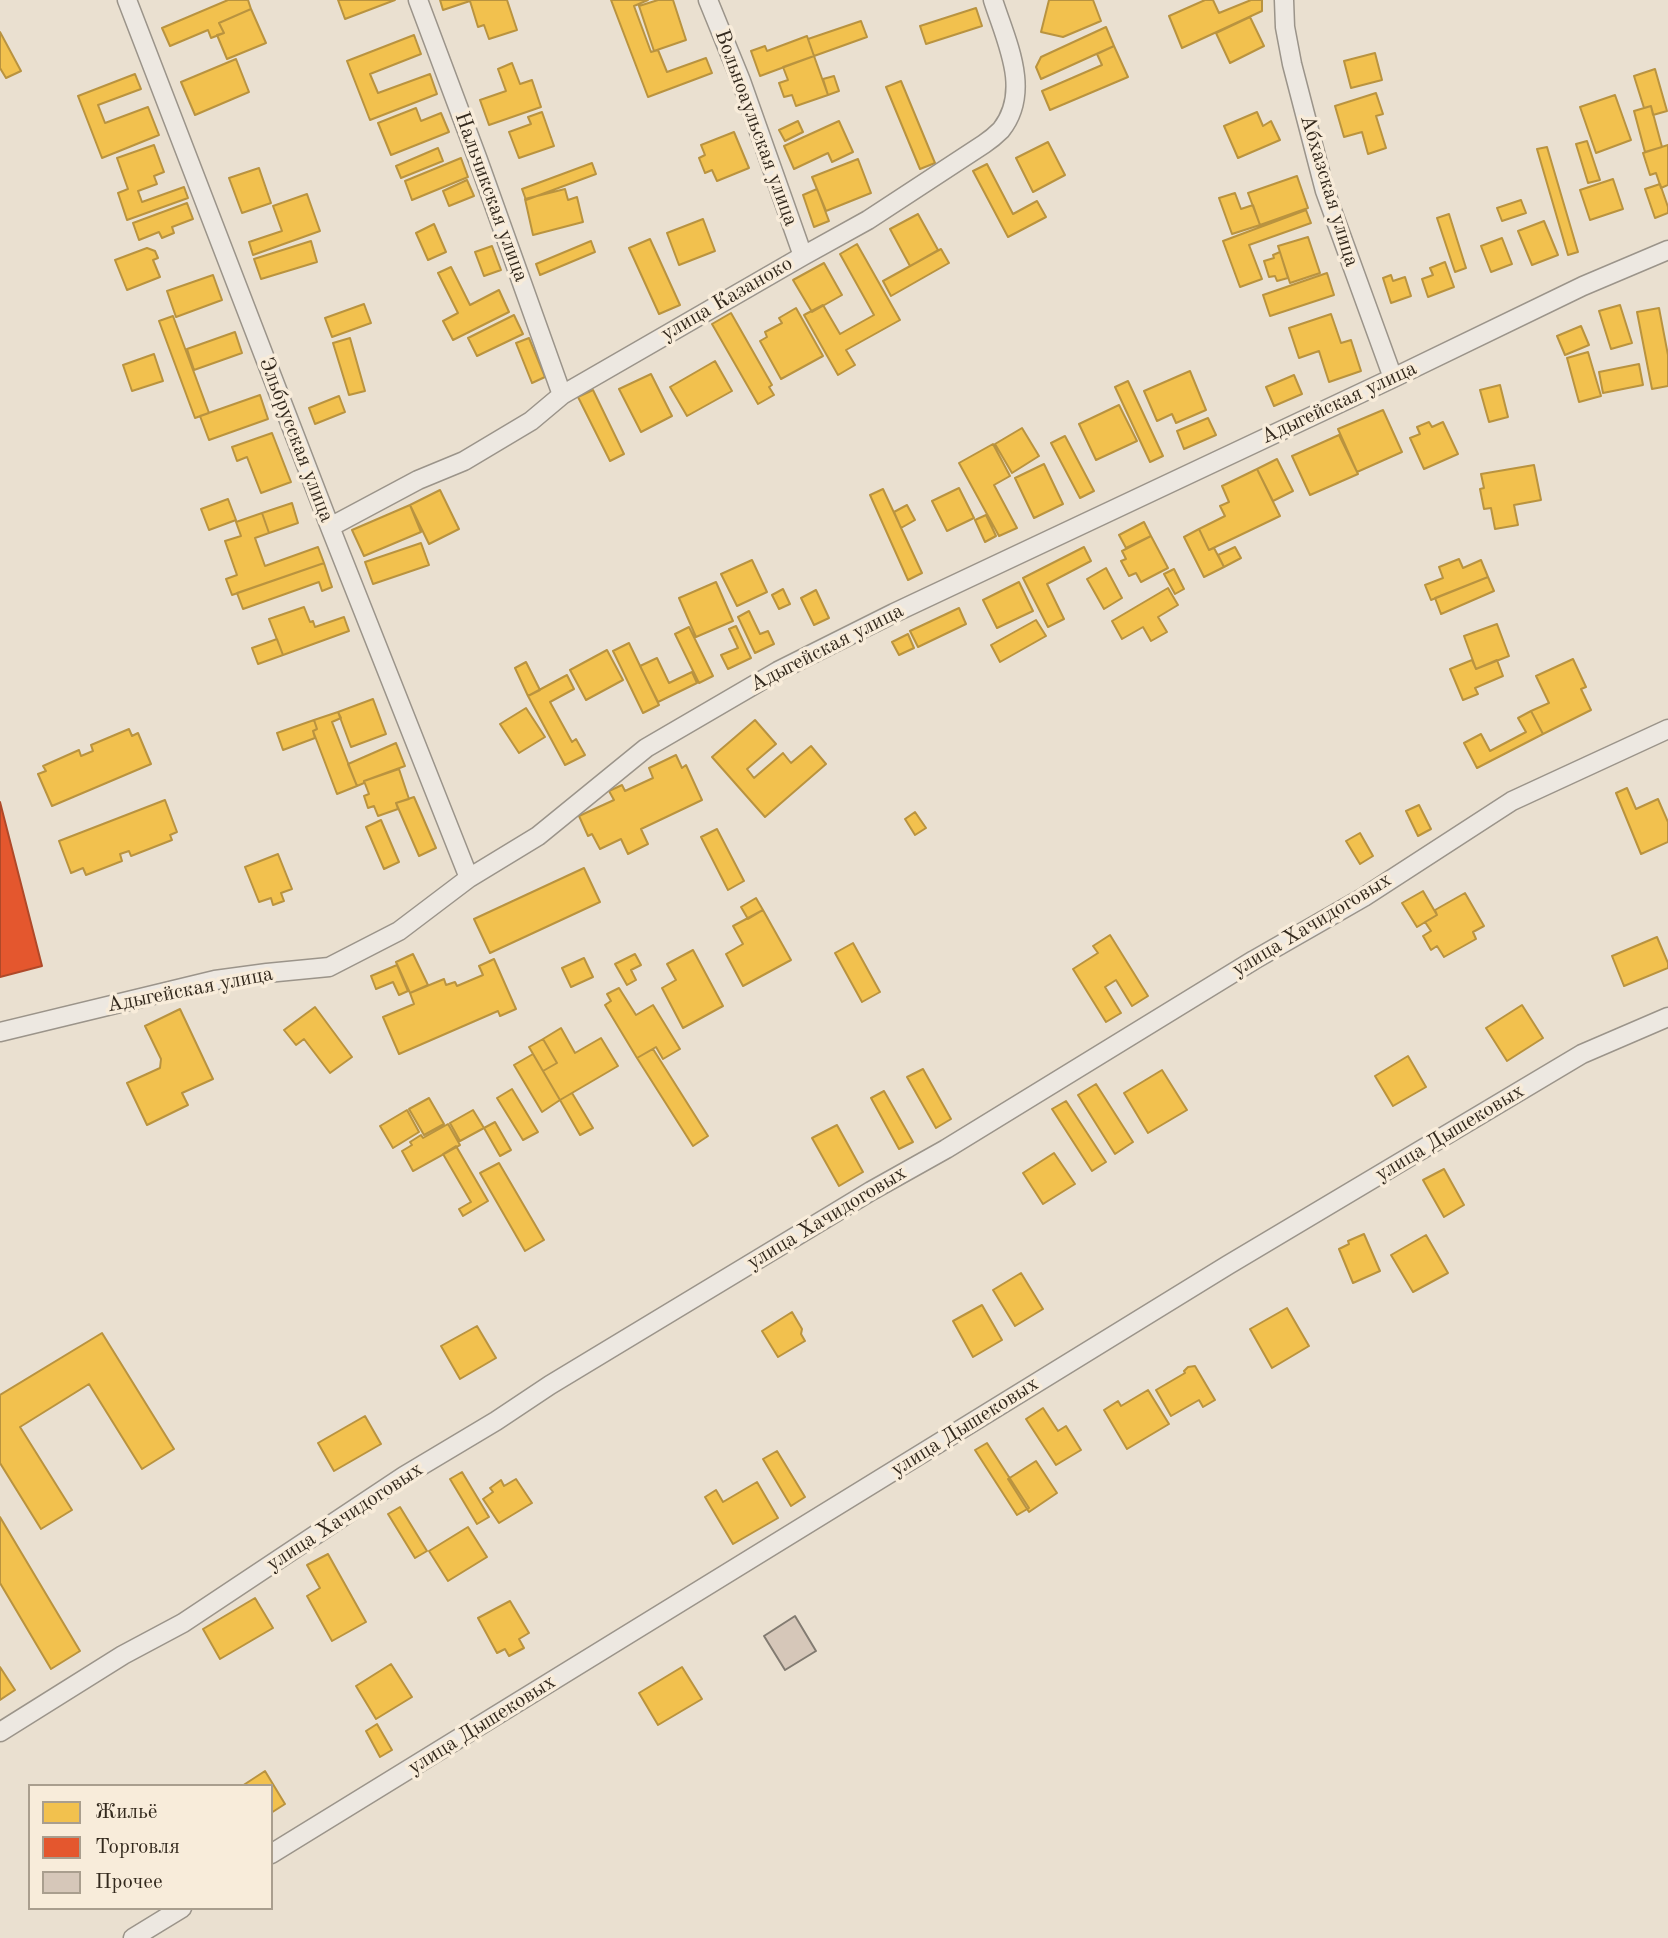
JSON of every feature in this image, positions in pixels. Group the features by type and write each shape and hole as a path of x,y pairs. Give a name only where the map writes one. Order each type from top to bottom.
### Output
{"street":[{"name":"Эльбрусская улица","path":"127,0 330,527 469,878"},
{"name":"Нальчикская улица","path":"418,0 562,395"},
{"name":"Вольноаульская улица","path":"708,0 741,81 803,256"},
{"name":"улица Казаноко","path":"330,527 418,480 464,461 531,421 562,395 868,220 973,152 1000,131 1015,102 1016,80 1012,58 993,0"},
{"name":"Абхазская улица","path":"1283,0 1292,64 1325,191 1393,378"},
{"name":"Адыгейская улица","path":"0,1032 215,980 329,967 399,932 469,878 538,836 646,748 778,671 894,613 1583,286 1668,250"},
{"name":"улица Хачидоговых","path":"0,1732 123,1655 183,1623 404,1476 550,1385 871,1191 946,1149 1254,960 1364,897 1512,801 1668,729"},
{"name":"улица Дышековых","path":"273,1853 1228,1265 1582,1054 1668,1017"},
{"path":"133,1938 178,1910"}],"building: Жильё":[{"path":"228,0 248,0 251,9 219,23 224,33 211,38 208,30 170,46 162,28"},
{"path":"338,0 395,0 345,19"},
{"path":"440,0 507,0 517,30 489,39 484,25 478,27 470,1 443,10"},
{"path":"611,0 648,0 634,6 651,52 658,50 667,72 706,58 712,73 648,97"},
{"path":"658,0 673,0 686,40 654,51 639,6"},
{"path":"1049,0 1093,0 1101,21 1063,37 1041,32"},
{"path":"1205,0 1213,0 1219,13 1251,0 1262,0 1262,11 1182,48 1169,16"},
{"path":"976,8 982,26 926,44 920,26"},
{"path":"251,9 266,43 227,59 217,35 224,33 219,23"},
{"path":"1250,17 1264,46 1230,63 1216,33"},
{"path":"861,21 867,37 814,56 808,39"},
{"path":"1106,27 1114,46 1041,79 1036,67 1041,57"},
{"path":"0,32 21,71 6,78 0,68"},
{"path":"414,35 421,54 370,74 378,93 430,74 437,94 370,120 347,61"},
{"path":"807,36 814,56 760,76 751,51 765,46 767,51"},
{"path":"1114,46 1128,77 1050,110 1042,91 1102,65 1097,54"},
{"path":"1375,53 1382,80 1351,88 1344,61"},
{"path":"814,56 828,95 796,106 792,95 784,97 779,83 788,80 783,67"},
{"path":"236,59 249,92 195,115 181,82"},
{"path":"512,63 520,84 532,80 541,107 489,125 480,100 506,91 498,69"},
{"path":"1655,69 1667,111 1653,115 1651,106 1644,108 1634,76"},
{"path":"135,74 141,89 98,105 105,123 148,107 159,135 102,158 78,96"},
{"path":"834,76 839,91 828,95 823,79"},
{"path":"901,81 935,163 920,169 886,87"},
{"path":"1376,93 1383,114 1376,116 1386,148 1368,154 1362,132 1344,137 1335,106"},
{"path":"1615,95 1631,140 1596,153 1580,107"},
{"path":"1651,106 1662,147 1645,152 1634,111"},
{"path":"416,108 421,121 441,113 449,132 391,155 378,123"},
{"path":"542,112 554,146 519,158 509,132 531,124 528,117"},
{"path":"1257,112 1263,126 1271,121 1280,140 1238,158 1224,126"},
{"path":"798,121 803,132 785,141 779,130"},
{"path":"839,121 853,152 832,162 828,153 794,169 784,146"},
{"path":"734,132 749,168 717,181 712,170 705,173 699,158 705,155 701,145"},
{"path":"1587,141 1600,180 1588,183 1576,144"},
{"path":"1048,142 1065,175 1033,192 1016,158"},
{"path":"154,145 164,172 154,176 157,184 138,191 142,202 184,187 188,198 127,220 118,193 128,189 117,158"},
{"path":"1668,145 1668,185 1661,188 1656,173 1650,175 1643,153"},
{"path":"1547,147 1578,252 1568,255 1537,149"},
{"path":"438,148 443,161 401,178 396,166"},
{"path":"461,158 468,177 412,200 405,181"},
{"path":"858,159 871,193 826,211 812,177"},
{"path":"592,163 596,174 526,200 522,189"},
{"path":"987,164 1013,214 1037,201 1046,217 1008,237 973,171"},
{"path":"259,168 271,203 242,213 229,178"},
{"path":"1297,176 1308,208 1260,225 1248,193"},
{"path":"1613,179 1623,209 1590,220 1580,190"},
{"path":"467,180 474,196 449,206 443,191"},
{"path":"1660,184 1668,213 1655,218 1645,189"},
{"path":"565,189 568,200 577,197 583,222 533,235 525,199"},
{"path":"817,189 829,221 814,227 803,195"},
{"path":"1235,193 1241,209 1253,205 1260,225 1232,234 1219,198"},
{"path":"307,194 320,231 253,255 249,242 282,231 273,206"},
{"path":"1521,200 1526,213 1502,221 1497,208"},
{"path":"187,203 193,219 172,227 174,233 162,238 159,232 139,240 133,223"},
{"path":"1306,210 1311,223 1249,245 1262,279 1240,287 1223,241"},
{"path":"918,214 938,250 910,266 890,229"},
{"path":"1449,214 1466,268 1455,272 1437,218"},
{"path":"703,219 715,251 679,265 667,233"},
{"path":"1544,221 1558,255 1532,265 1518,231"},
{"path":"434,224 446,252 428,260 416,233"},
{"path":"1308,237 1320,273 1290,283 1278,246"},
{"path":"1502,238 1512,264 1491,272 1481,246"},
{"path":"650,239 680,305 659,314 629,248"},
{"path":"311,241 317,262 261,279 254,259"},
{"path":"591,241 595,252 540,275 536,264"},
{"path":"857,244 900,320 846,350 855,365 838,375 804,315 823,305 840,334 874,315 840,254"},
{"path":"492,246 501,270 484,276 475,252"},
{"path":"147,248 155,251 158,258 153,260 160,277 127,290 115,260"},
{"path":"941,249 949,263 891,296 883,281"},
{"path":"1280,252 1288,278 1277,281 1275,276 1269,277 1264,261 1274,258 1273,255"},
{"path":"1445,262 1454,287 1428,297 1422,279 1433,275 1430,268"},
{"path":"824,263 842,295 812,312 793,280"},
{"path":"451,267 470,305 499,290 509,312 453,340 443,321 458,313 438,273"},
{"path":"1327,273 1334,295 1270,316 1263,295"},
{"path":"213,275 222,300 176,317 167,291"},
{"path":"1391,275 1393,281 1405,277 1411,296 1391,303 1383,278"},
{"path":"364,304 371,323 332,337 325,318"},
{"path":"1620,305 1632,343 1611,349 1599,311"},
{"path":"796,308 823,356 781,379 760,341 767,337 765,332 782,323 779,318"},
{"path":"1659,308 1668,355 1668,386 1652,389 1637,312"},
{"path":"731,313 772,385 769,387 774,395 758,404 712,324"},
{"path":"1331,314 1341,343 1351,340 1361,371 1329,382 1319,351 1299,358 1289,328"},
{"path":"514,315 523,334 477,356 468,338"},
{"path":"173,316 209,413 195,418 159,321"},
{"path":"1581,326 1589,345 1565,355 1557,336"},
{"path":"235,332 242,353 194,370 187,349"},
{"path":"350,338 365,391 349,395 333,343"},
{"path":"529,338 545,377 532,383 516,343"},
{"path":"1588,352 1601,396 1579,402 1567,358"},
{"path":"154,354 163,381 132,391 123,365"},
{"path":"715,361 732,391 687,416 670,387"},
{"path":"1639,364 1643,385 1603,393 1599,372"},
{"path":"1190,371 1206,410 1176,423 1172,414 1157,421 1144,391"},
{"path":"651,374 672,416 641,432 619,389"},
{"path":"1294,375 1302,394 1274,406 1266,387"},
{"path":"1128,381 1163,456 1150,462 1115,387"},
{"path":"1500,385 1508,417 1489,422 1480,390"},
{"path":"593,390 624,454 610,461 578,397"},
{"path":"260,395 268,419 209,440 200,416"},
{"path":"339,396 345,412 315,424 309,408"},
{"path":"1119,405 1137,441 1096,460 1079,424"},
{"path":"1383,410 1402,452 1357,472 1338,429"},
{"path":"1208,418 1216,435 1184,449 1177,431"},
{"path":"1429,422 1432,427 1443,422 1458,454 1424,469 1410,438 1420,434 1417,427"},
{"path":"1022,428 1039,456 1012,473 995,444"},
{"path":"272,433 291,482 261,493 247,457 237,461 232,447"},
{"path":"1339,435 1358,474 1310,495 1292,456"},
{"path":"1065,436 1094,491 1080,498 1051,443"},
{"path":"993,444 1010,476 994,485 1017,528 999,536 959,463"},
{"path":"1277,459 1293,491 1273,501 1257,469"},
{"path":"1044,464 1063,504 1034,518 1015,478"},
{"path":"1534,465 1541,500 1514,505 1518,525 1495,529 1491,508 1484,509 1480,489 1484,488 1481,474"},
{"path":"1257,469 1280,516 1209,550 1199,529 1225,516 1220,506 1229,502 1222,486"},
{"path":"959,488 974,518 947,531 932,501"},
{"path":"883,489 922,573 908,580 870,495"},
{"path":"440,490 459,529 429,544 410,505"},
{"path":"228,499 236,520 209,530 201,509"},
{"path":"292,503 298,523 269,533 262,513"},
{"path":"410,505 421,532 364,556 352,530"},
{"path":"907,505 915,520 901,528 894,512"},
{"path":"262,513 269,533 255,538 265,566 318,547 324,563 232,595 226,579 237,575 225,541 241,536 236,522"},
{"path":"986,515 996,536 985,542 975,520"},
{"path":"1144,522 1151,536 1126,548 1119,535"},
{"path":"1199,529 1209,550 1214,548 1224,567 1204,577 1184,537"},
{"path":"1151,536 1168,568 1141,582 1136,573 1129,576 1121,561 1126,559 1122,551"},
{"path":"421,543 429,565 373,584 365,562"},
{"path":"1084,547 1091,561 1047,584 1064,619 1048,627 1023,578"},
{"path":"1235,547 1241,558 1224,567 1218,555"},
{"path":"1459,559 1463,568 1481,560 1488,577 1431,600 1425,585 1443,578 1439,567"},
{"path":"752,560 767,592 737,606 721,574"},
{"path":"324,563 332,587 322,591 319,582 243,609 237,593"},
{"path":"1106,568 1122,598 1104,609 1087,579"},
{"path":"1174,569 1184,589 1175,594 1164,574"},
{"path":"1488,577 1494,591 1441,614 1435,598"},
{"path":"716,582 733,621 696,637 679,598"},
{"path":"1019,582 1033,611 997,628 983,600"},
{"path":"1168,588 1178,605 1158,617 1167,632 1151,641 1143,627 1122,639 1112,621"},
{"path":"783,589 790,604 779,609 772,595"},
{"path":"816,590 829,618 814,625 801,598"},
{"path":"304,607 315,627 344,617 349,631 283,655 269,619"},
{"path":"959,608 966,624 918,647 910,631"},
{"path":"749,611 760,634 768,631 774,644 755,653 738,617"},
{"path":"1036,620 1046,636 1000,662 991,645"},
{"path":"1497,624 1509,656 1476,669 1464,636"},
{"path":"736,626 751,658 728,669 721,655 738,648 729,629"},
{"path":"689,627 713,676 699,683 675,634"},
{"path":"908,634 914,648 899,655 892,642"},
{"path":"277,639 283,655 258,664 252,648"},
{"path":"629,643 659,705 643,713 613,651"},
{"path":"607,650 623,680 586,700 570,670"},
{"path":"657,658 669,683 692,672 697,683 658,702 640,666"},
{"path":"1573,659 1586,687 1581,689 1591,710 1543,734 1531,711 1549,703 1536,676"},
{"path":"1472,660 1476,669 1497,660 1503,676 1475,688 1478,694 1463,700 1450,669"},
{"path":"526,662 540,690 528,696 515,668"},
{"path":"567,675 574,689 550,702 572,742 576,739 585,755 565,765 528,696"},
{"path":"373,699 386,734 351,747 338,712"},
{"path":"526,708 545,737 519,753 500,724"},
{"path":"1531,711 1543,734 1477,768 1464,743 1481,734 1490,751 1526,732 1518,718"},
{"path":"338,712 341,718 332,722 357,786 337,794 313,731 317,729 314,720"},
{"path":"314,720 317,729 313,731 315,738 283,750 277,733"},
{"path":"755,720 776,744 747,769 754,778 783,753 791,763 811,746 826,764 765,817 712,757"},
{"path":"129,729 132,736 138,733 151,764 52,806 38,774 46,771 43,766 79,750 81,756 93,751 91,745"},
{"path":"396,743 405,766 357,786 348,764"},
{"path":"676,755 682,768 686,765 702,800 641,829 648,844 628,854 621,839 600,849 592,834 588,836 579,816 614,800 609,791 622,785 625,791 653,778 649,768"},
{"path":"399,769 409,799 396,803 398,809 378,816 374,806 368,808 364,796 369,794 364,781"},
{"path":"1627,788 1636,809 1658,799 1668,822 1668,842 1641,854 1616,793"},
{"path":"414,797 436,848 419,856 396,803"},
{"path":"165,800 177,832 170,835 172,840 131,856 129,851 120,854 122,861 86,875 83,868 71,873 59,841"},
{"path":"1419,805 1431,829 1418,836 1406,811"},
{"path":"915,812 926,828 915,835 905,819"},
{"path":"381,820 399,862 384,869 366,827"},
{"path":"717,829 744,881 728,890 701,837"},
{"path":"1360,833 1373,856 1360,864 1346,841"},
{"path":"278,854 292,889 281,893 284,901 273,905 271,898 259,902 245,867"},
{"path":"584,868 600,902 490,953 474,919"},
{"path":"1423,891 1437,915 1417,927 1402,903"},
{"path":"1465,893 1484,926 1473,932 1476,939 1444,957 1437,946 1431,950 1423,936 1431,931 1425,922 1437,915 1435,910"},
{"path":"756,898 763,910 748,919 741,907"},
{"path":"763,910 791,960 743,986 726,954 743,944 733,926"},
{"path":"1110,935 1148,996 1132,1006 1116,980 1105,987 1121,1013 1106,1022 1073,969 1098,953 1093,946"},
{"path":"1657,937 1668,968 1624,986 1612,956"},
{"path":"853,943 880,992 862,1002 835,953"},
{"path":"693,950 723,1006 683,1028 662,988 676,980 667,964"},
{"path":"413,954 428,985 410,993 396,962"},
{"path":"635,954 641,965 631,970 636,980 627,985 615,964"},
{"path":"584,958 593,977 571,987 562,968"},
{"path":"494,959 516,1009 500,1016 498,1011 399,1054 383,1017 414,1004 410,993 444,979 446,985 455,982 457,986 483,975 479,966"},
{"path":"397,965 408,991 399,995 393,982 376,989 371,976"},
{"path":"619,988 636,1015 653,1005 680,1049 663,1059 656,1047 637,1058 605,1005 611,1001 607,994"},
{"path":"1522,1005 1543,1038 1507,1061 1486,1028"},
{"path":"315,1007 352,1057 330,1073 304,1039 296,1045 284,1030"},
{"path":"180,1009 213,1079 182,1093 188,1105 147,1125 127,1083 160,1068 161,1059 145,1026"},
{"path":"561,1028 575,1053 601,1038 618,1066 560,1100 543,1071 557,1063 543,1039"},
{"path":"543,1039 557,1063 543,1071 529,1047"},
{"path":"653,1049 708,1136 693,1146 637,1058"},
{"path":"533,1054 560,1100 542,1112 514,1065"},
{"path":"1408,1056 1426,1087 1393,1106 1375,1076"},
{"path":"923,1069 951,1119 936,1128 907,1077"},
{"path":"1162,1070 1187,1110 1148,1133 1124,1093"},
{"path":"1096,1084 1133,1142 1115,1154 1078,1095"},
{"path":"512,1089 538,1132 523,1140 497,1098"},
{"path":"884,1091 913,1142 899,1149 871,1098"},
{"path":"572,1093 593,1128 580,1135 560,1100"},
{"path":"429,1098 444,1124 424,1135 409,1109"},
{"path":"1066,1101 1106,1162 1092,1171 1052,1109"},
{"path":"407,1110 419,1132 393,1148 380,1126"},
{"path":"473,1110 484,1128 460,1141 450,1123"},
{"path":"495,1122 511,1150 500,1156 484,1128"},
{"path":"448,1124 460,1145 413,1171 402,1151 421,1135 423,1138"},
{"path":"837,1125 863,1172 839,1186 812,1138"},
{"path":"456,1146 488,1201 463,1216 459,1209 471,1202 443,1154"},
{"path":"1054,1153 1075,1184 1043,1204 1023,1173"},
{"path":"499,1163 544,1240 525,1251 480,1173"},
{"path":"1444,1169 1464,1205 1444,1217 1423,1180"},
{"path":"1364,1234 1380,1271 1353,1283 1339,1249 1349,1244 1348,1241"},
{"path":"1426,1235 1448,1273 1413,1292 1391,1255"},
{"path":"1021,1273 1043,1309 1015,1326 993,1290"},
{"path":"982,1305 1002,1340 973,1357 953,1321"},
{"path":"1287,1308 1309,1346 1272,1368 1250,1329"},
{"path":"792,1312 802,1329 801,1334 805,1341 778,1357 762,1331"},
{"path":"477,1326 496,1358 460,1379 441,1346"},
{"path":"102,1333 174,1449 142,1469 89,1384 20,1427 72,1510 41,1529 0,1463 0,1395"},
{"path":"1195,1366 1215,1400 1203,1407 1199,1400 1171,1416 1156,1390 1185,1373 1188,1367"},
{"path":"1148,1390 1169,1424 1127,1449 1104,1410 1118,1401 1121,1406"},
{"path":"1043,1408 1058,1431 1066,1426 1081,1450 1056,1465 1026,1419"},
{"path":"365,1416 381,1444 334,1471 318,1443"},
{"path":"987,1443 1029,1508 1017,1515 975,1450"},
{"path":"777,1451 805,1497 791,1506 763,1459"},
{"path":"1036,1461 1057,1493 1029,1512 1008,1479"},
{"path":"462,1472 489,1517 477,1524 450,1479"},
{"path":"516,1479 532,1503 499,1523 483,1499 493,1492 490,1488 501,1480 504,1486"},
{"path":"757,1482 778,1518 733,1544 705,1497 716,1490 723,1502"},
{"path":"400,1507 427,1551 415,1558 388,1514"},
{"path":"0,1517 80,1651 51,1669 0,1583"},
{"path":"468,1527 487,1557 448,1581 429,1551"},
{"path":"328,1554 366,1622 332,1641 307,1596 320,1588 307,1565"},
{"path":"255,1598 273,1628 220,1659 203,1629"},
{"path":"510,1601 529,1633 519,1639 524,1648 509,1656 505,1649 497,1653 478,1618"},
{"path":"391,1664 412,1697 376,1719 356,1686"},
{"path":"0,1667 15,1690 0,1700"},
{"path":"682,1667 702,1699 658,1725 639,1693"},
{"path":"377,1724 392,1750 380,1757 366,1731"},
{"path":"265,1771 273,1784 245,1784"},
{"path":"273,1784 285,1804 273,1812"}],"building: Торговля":[{"path":"0,802 42,966 0,977"}],"building: Прочее":[{"path":"795,1616 816,1651 785,1670 764,1636"}]}
